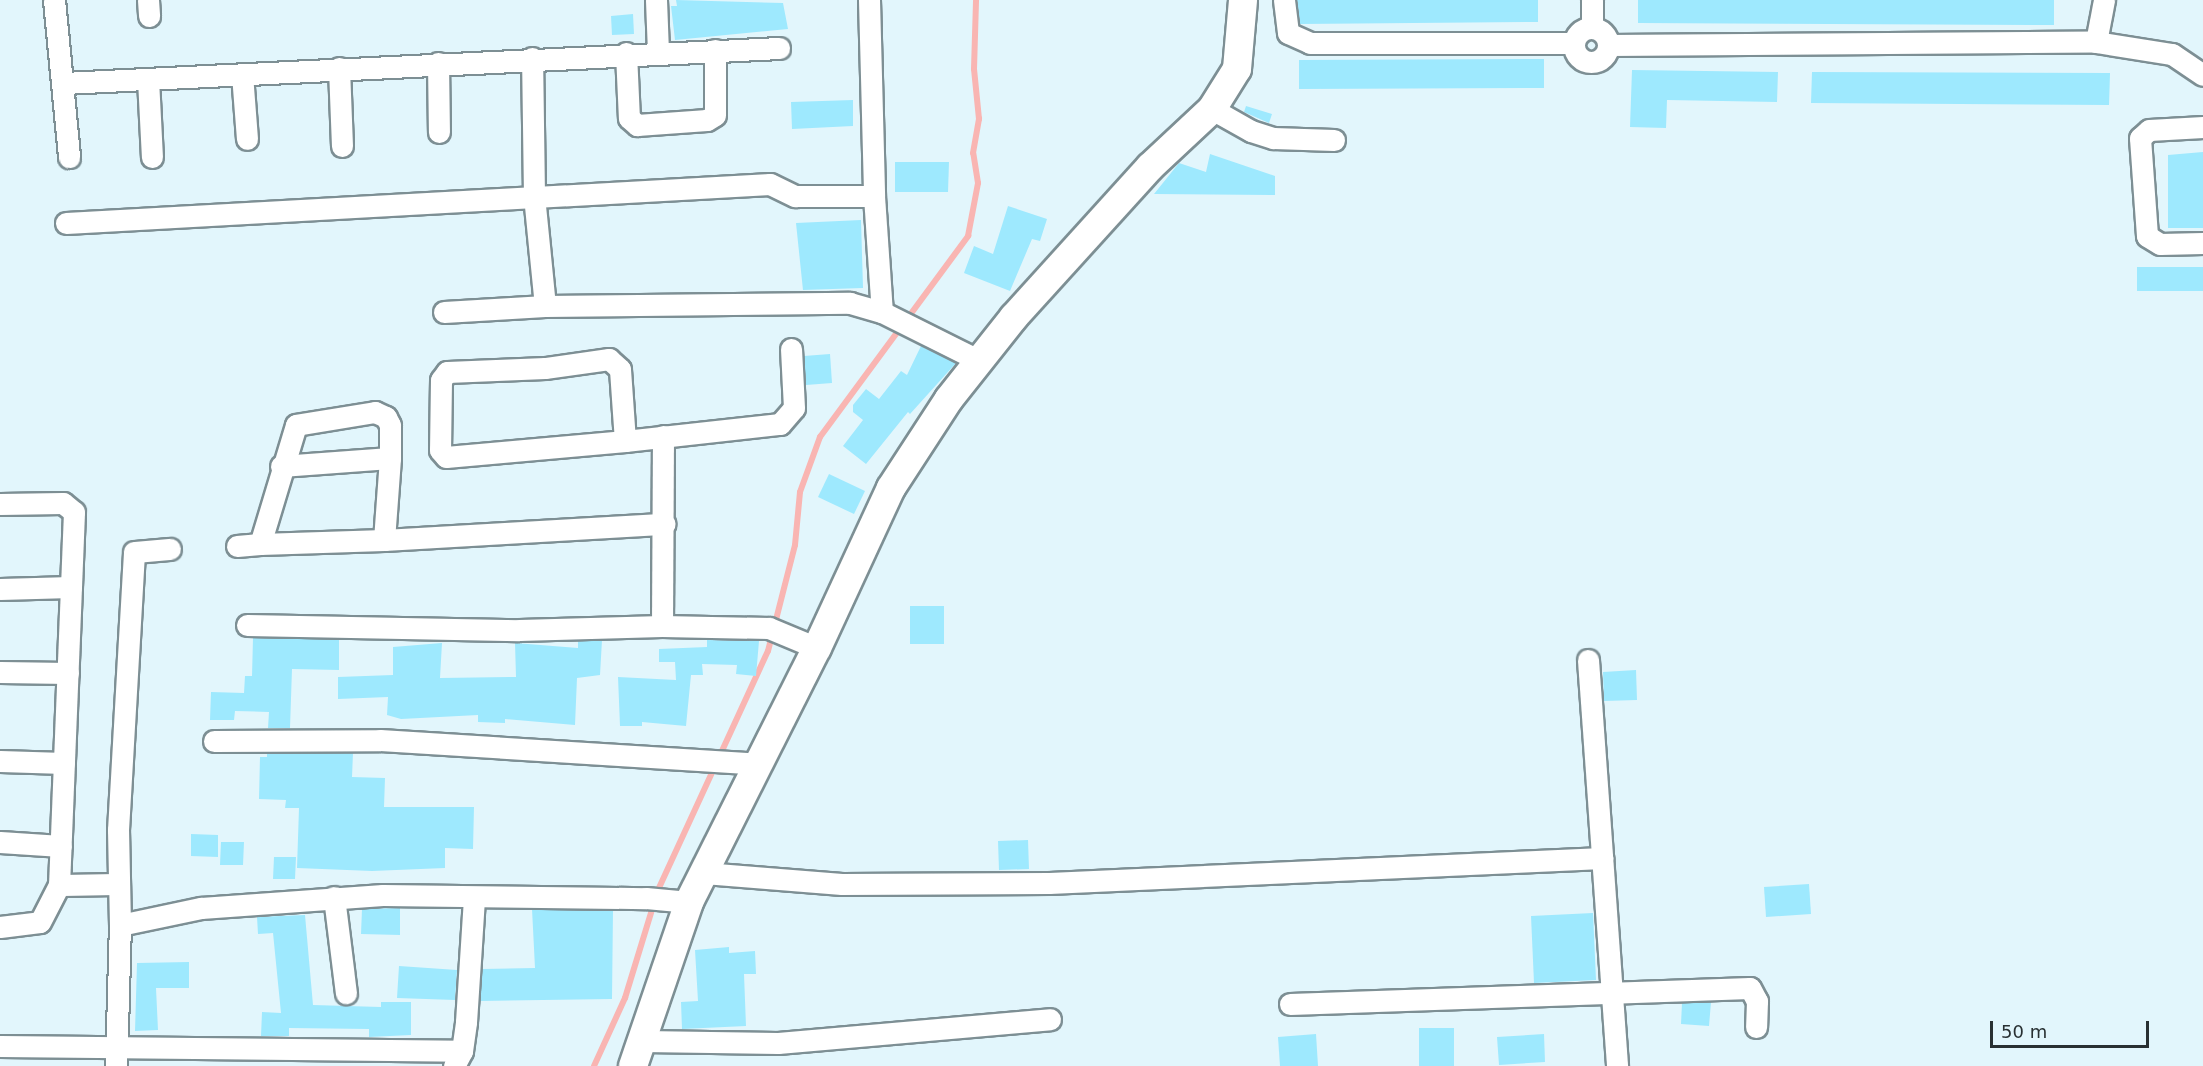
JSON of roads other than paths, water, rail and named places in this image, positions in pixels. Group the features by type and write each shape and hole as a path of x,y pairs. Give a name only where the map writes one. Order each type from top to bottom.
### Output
{"main road":[{"path":"638,1054 682,902 704,873 747,763 807,643 891,488 913,450 1014,317 1150,167 1212,109 1237,69 1243,0"}],"street":[{"path":"54,0 64,83 69,157"},
{"path":"656,0 658,51"},
{"path":"869,0 874,196 882,312"},
{"path":"1284,0 1288,33 1310,43 1574,43"},
{"path":"1592,0 1592,27"},
{"path":"2096,42 2104,0"},
{"path":"1592,27 1604,32 1609,45 1604,57 1591,62 1578,56 1574,43 1578,34 1592,27"},
{"path":"1609,45 2096,42 2172,54 2203,75"},
{"path":"64,83 658,51 779,48"},
{"path":"626,53 630,118 637,125 707,120 715,115 715,50"},
{"path":"532,58 534,196 545,306"},
{"path":"438,63 439,132"},
{"path":"339,68 342,146"},
{"path":"242,74 247,139"},
{"path":"148,79 152,157"},
{"path":"1212,109 1251,131 1273,138 1334,140"},
{"path":"2203,127 2149,130 2140,138 2147,236 2160,244 2203,243"},
{"path":"66,223 770,184 795,196 874,196"},
{"path":"444,312 545,306 850,303 882,312 980,361"},
{"path":"625,441 620,369 609,359 545,368 447,372 441,380 440,450 446,457 625,441 780,424 794,408 790,349"},
{"path":"260,544 281,466 296,425 375,412 390,425 384,540"},
{"path":"662,626 665,524 663,436"},
{"path":"281,466 390,458"},
{"path":"0,504 63,503 74,512 59,885 40,922 0,927"},
{"path":"237,546 665,524"},
{"path":"117,1057 120,925 118,830 134,552 170,549"},
{"path":"0,589 71,587"},
{"path":"247,625 519,630 662,626 769,628 807,643"},
{"path":"1588,660 1617,1066"},
{"path":"0,672 68,673"},
{"path":"214,741 380,740 747,763"},
{"path":"0,761 64,763"},
{"path":"0,842 60,846"},
{"path":"704,873 842,884 1038,883 1602,858"},
{"path":"59,885 119,884"},
{"path":"120,925 201,908 383,894 474,898 646,898 682,902"},
{"path":"334,897 346,993"},
{"path":"0,1046 117,1057 458,1058 474,898"},
{"path":"1290,1004 1611,995 1750,988 1757,1001 1756,1027"},
{"path":"638,1054 1050,1019"}],"waterway":[{"path":"594,1066 625,998 658,890 768,651 795,545 800,492 820,437 968,236 978,183 973,153 979,119 974,69 976,0"}]}
